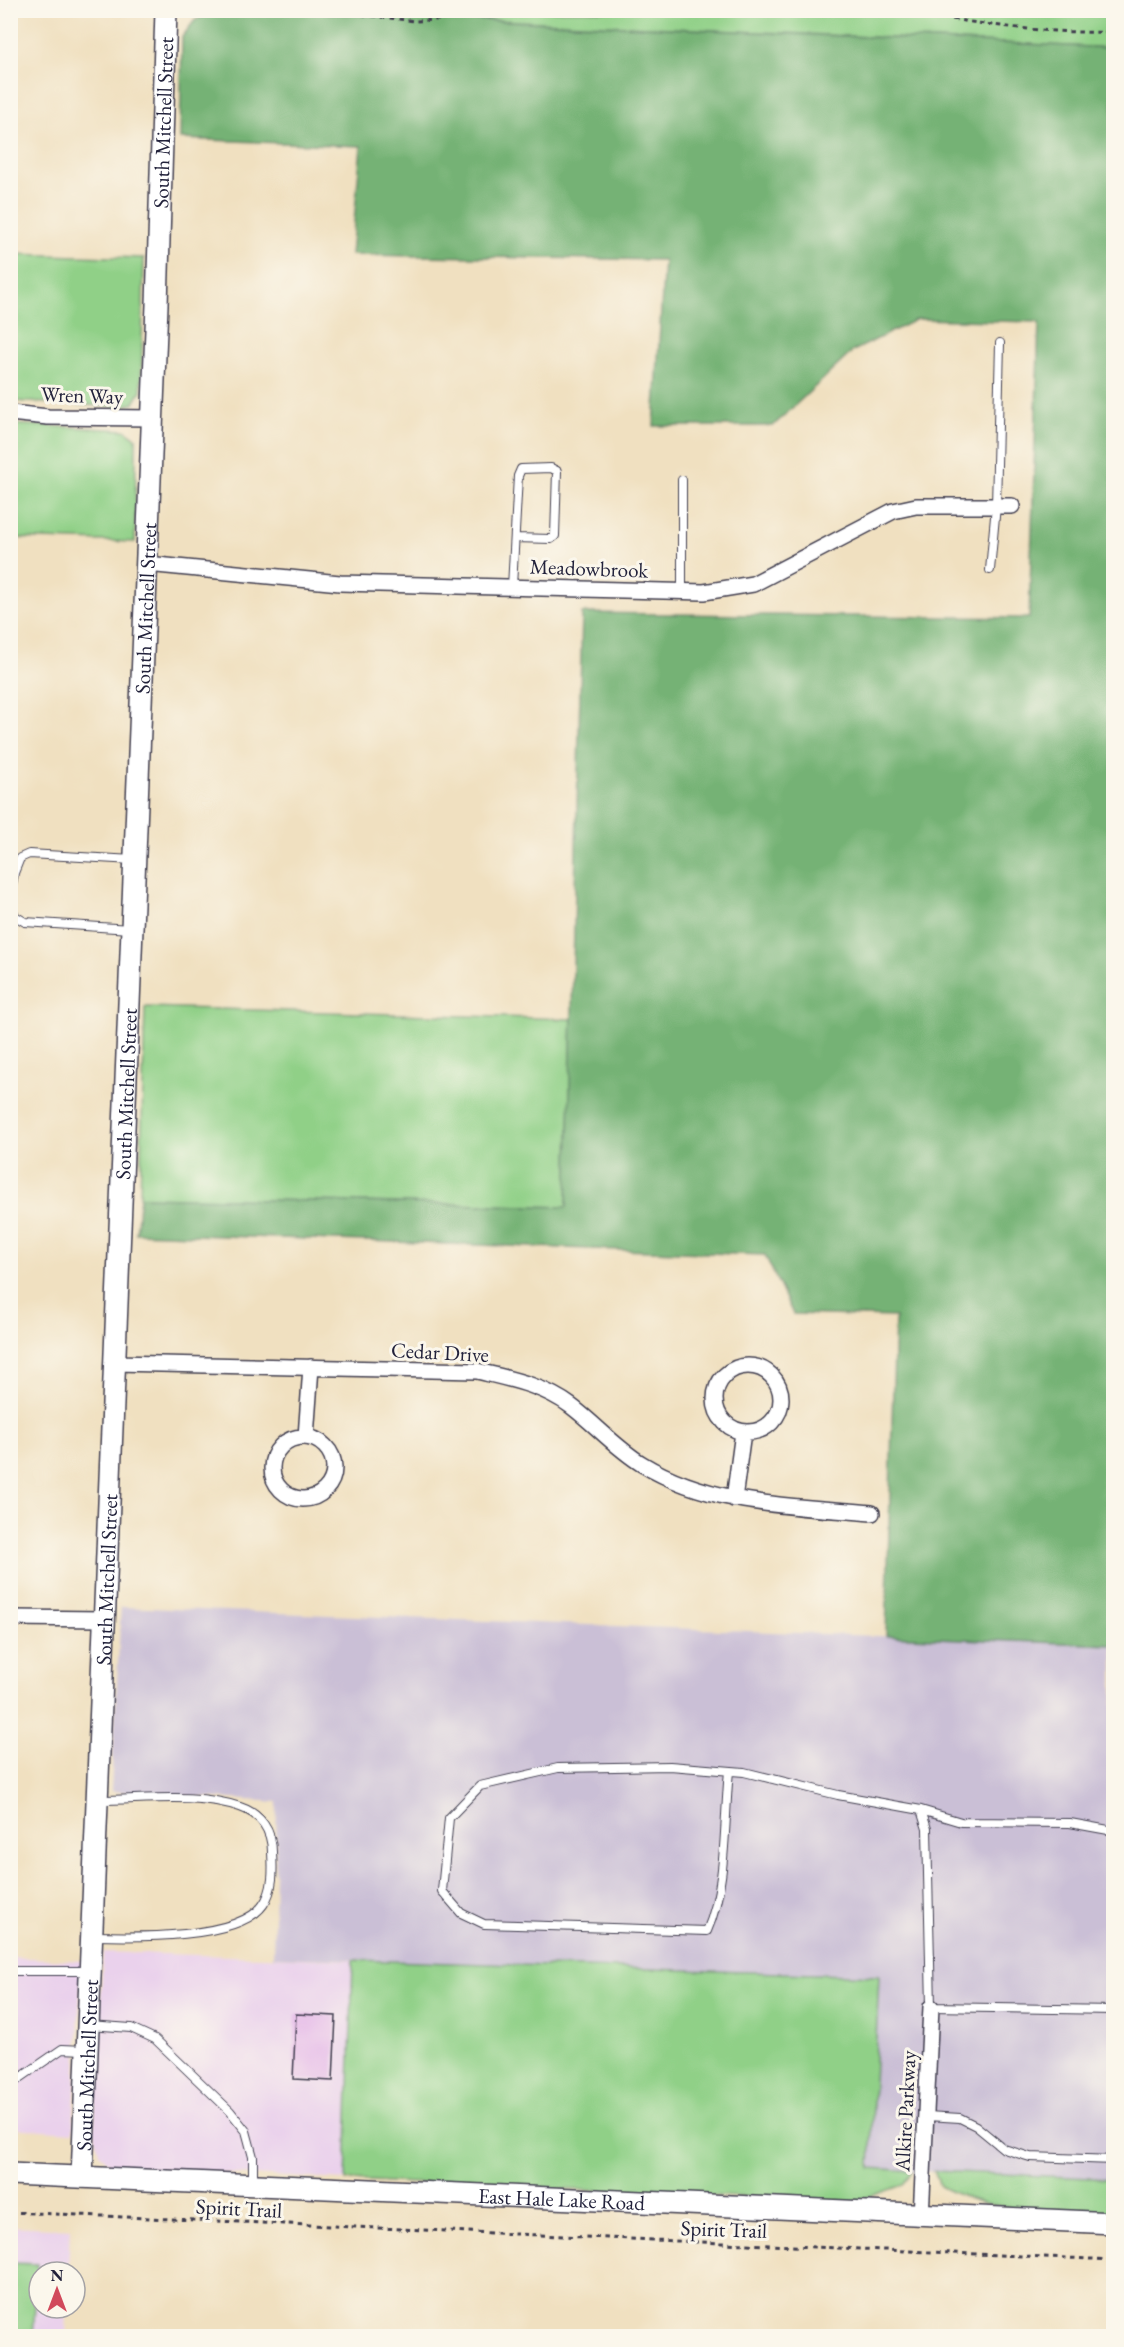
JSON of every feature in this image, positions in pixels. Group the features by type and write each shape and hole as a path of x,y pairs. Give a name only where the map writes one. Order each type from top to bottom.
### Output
{"street":[{"name":"South Mitchell Street","path":"82,2177 153,418 166,10"},
{"name":"Wren Way","path":"10,413 48,417 153,418"},
{"name":"Meadowbrook","path":"147,564 340,583 512,586 682,593 732,589 753,584 893,511 916,506 1012,506"},
{"name":"Cedar Drive","path":"116,1364 477,1371 524,1382 569,1405 640,1463 685,1486 734,1499 872,1513"},
{"path":"747,1366 758,1368 775,1380 781,1401 778,1411 764,1428 743,1432 724,1422 715,1403 719,1382 736,1368 747,1366"},
{"path":"306,1437 310,1367"},
{"path":"734,1499 743,1432"},
{"path":"306,1437 325,1445 331,1454 334,1473 324,1491 305,1499 295,1498 278,1487 272,1467 279,1448 286,1442 306,1437"},
{"path":"10,1618 104,1619"},
{"name":"Alkire Parkway","path":"921,2217 931,2007"},
{"name":"East Hale Lake Road","path":"10,2174 921,2217 1113,2223"}],"lane":[{"path":"990,570 996,506 999,343"},
{"path":"512,586 518,476 521,469 552,468 556,471 555,536 551,539 515,538"},
{"path":"682,480 682,593"},
{"path":"10,898 20,858 29,854 135,860"},
{"path":"10,903 15,916 25,922 132,929"},
{"path":"729,1771 716,1904 707,1931 484,1924 460,1913 442,1891 449,1818 480,1786 558,1768 670,1766 729,1771 921,1810 961,1822 1070,1823 1113,1831"},
{"path":"90,1936 129,1937 218,1930 250,1917 263,1906 271,1889 270,1832 259,1817 241,1807 196,1799 96,1800"},
{"path":"921,1810 927,1829 931,2007 1113,2010"},
{"path":"10,1971 89,1971"},
{"path":"87,2025 131,2028 155,2039 231,2111 246,2131 253,2157 253,2186"},
{"path":"10,2085 63,2049 87,2050"},
{"path":"927,2116 960,2118 976,2126 1004,2149 1030,2157 1113,2160"}],"path":[{"path":"282,10 356,14 415,21 450,19 499,10"},
{"path":"899,10 983,26 1061,33 1113,32"},
{"name":"Spirit Trail","path":"10,2212 1113,2260"}],"shaded area":[{"path":"121,1607 1113,1645 1113,2179 870,2169 879,1976 273,1957 277,1802 111,1791"},
{"path":"103,1952 353,1960 346,2180 123,2168 110,2164 99,2153 94,2130"},
{"path":"10,1957 82,1961 73,2132 11,2128"},
{"path":"10,2226 70,2229 69,2260 27,2260 27,2320 67,2320 66,2336 11,2336"}],"green space":[{"path":"216,11 280,11 1113,48 1113,1645 886,1636 895,1317 793,1314 765,1255 136,1233 140,1197 567,1207 582,613 1029,618 1039,322 917,319 853,351 773,426 654,426 664,260 351,255 361,146 180,139 182,37 195,20"},
{"path":"445,11 1113,11 1113,48 407,16"},
{"path":"11,254 144,258 141,391 134,403 121,407 11,401"},
{"path":"11,424 125,430 136,438 135,542 11,538"},
{"path":"145,1007 572,1019 567,1207 140,1197"},
{"path":"353,1960 879,1976 870,2168 912,2171 903,2185 854,2202 346,2180"},
{"path":"934,2171 1113,2179 1113,2213 1024,2210 1002,2207 960,2195 940,2186"},
{"path":"10,2263 27,2264 27,2320 34,2320 33,2336 11,2336"}],"building":[{"path":"296,2014 336,2016 333,2081 293,2079"}]}
